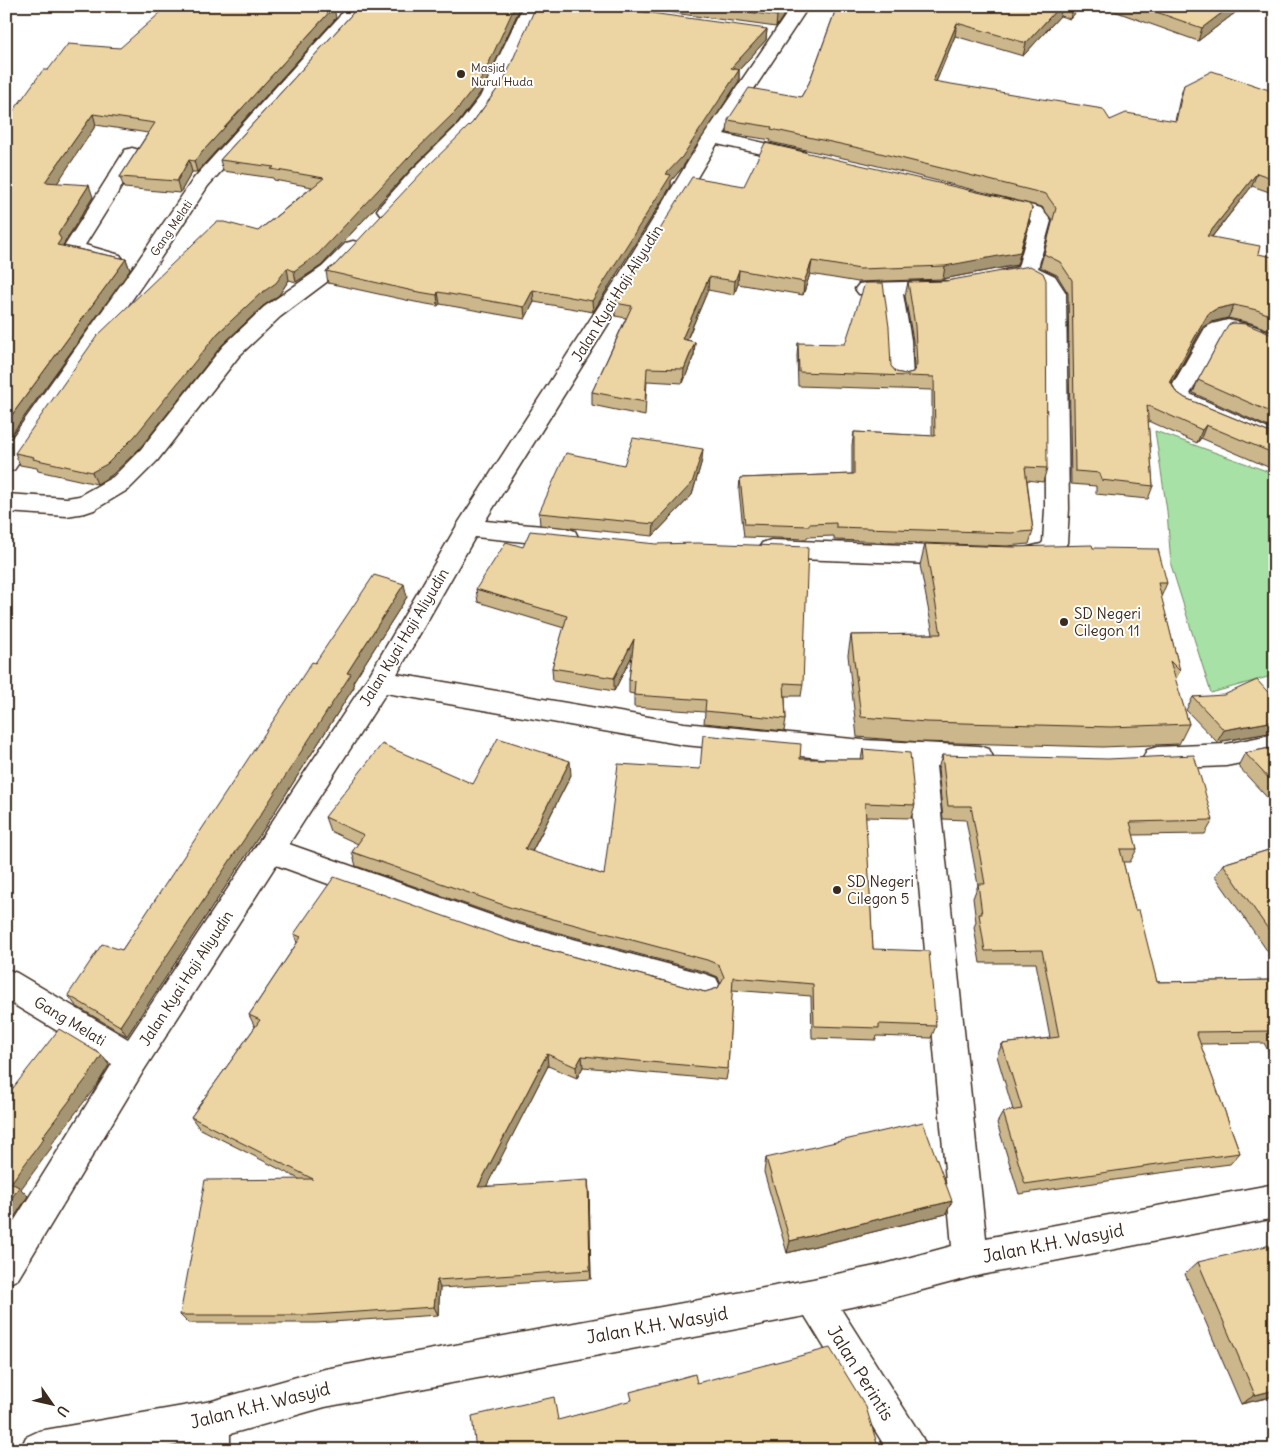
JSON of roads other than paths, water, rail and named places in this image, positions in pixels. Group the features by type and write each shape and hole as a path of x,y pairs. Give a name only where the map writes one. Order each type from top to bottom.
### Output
{"street":[{"path":"6,503 67,507 85,504 121,483 149,455 231,352 272,312 329,271 466,128 482,109 497,84 532,6"},
{"name":"Jalan Kyai Haji Aliyudin","path":"6,1267 133,1059 379,681 468,528 629,275 772,33 801,6"},
{"name":"Gang Melati","path":"6,464 146,265 201,182 346,20 345,10"},
{"path":"712,137 818,160"},
{"path":"132,154 74,247 81,252 146,265"},
{"path":"978,198 1027,210 1038,216 1041,221 1040,227 1028,272"},
{"path":"746,548 988,557 1032,556 1049,552 1055,543 1057,499 1055,293 1053,285 1047,279 1028,272 986,279"},
{"path":"866,289 943,287 960,284"},
{"path":"892,289 900,340 902,379"},
{"path":"1275,343 1236,327 1218,328 1213,333 1178,395 1189,404 1275,441"},
{"path":"468,528 590,539"},
{"path":"379,681 684,734 767,743 921,755 1007,757"},
{"path":"1130,759 1226,755 1275,746"},
{"path":"921,755 971,1259"},
{"path":"270,850 513,937 705,988"},
{"name":"Gang Melati","path":"6,983 133,1059"},
{"name":"Jalan K.H. Wasyid","path":"39,1450 211,1435 325,1388 813,1297 885,1282 971,1259 1275,1201"},
{"name":"Jalan Perintis","path":"813,1297 909,1450"}],"place":[{"name":"Masjid Nurul Huda","path":"461,74"},
{"name":"SD Negeri Cilegon 11","path":"1064,622"},
{"name":"SD Negeri Cilegon 5","path":"837,890"}]}
